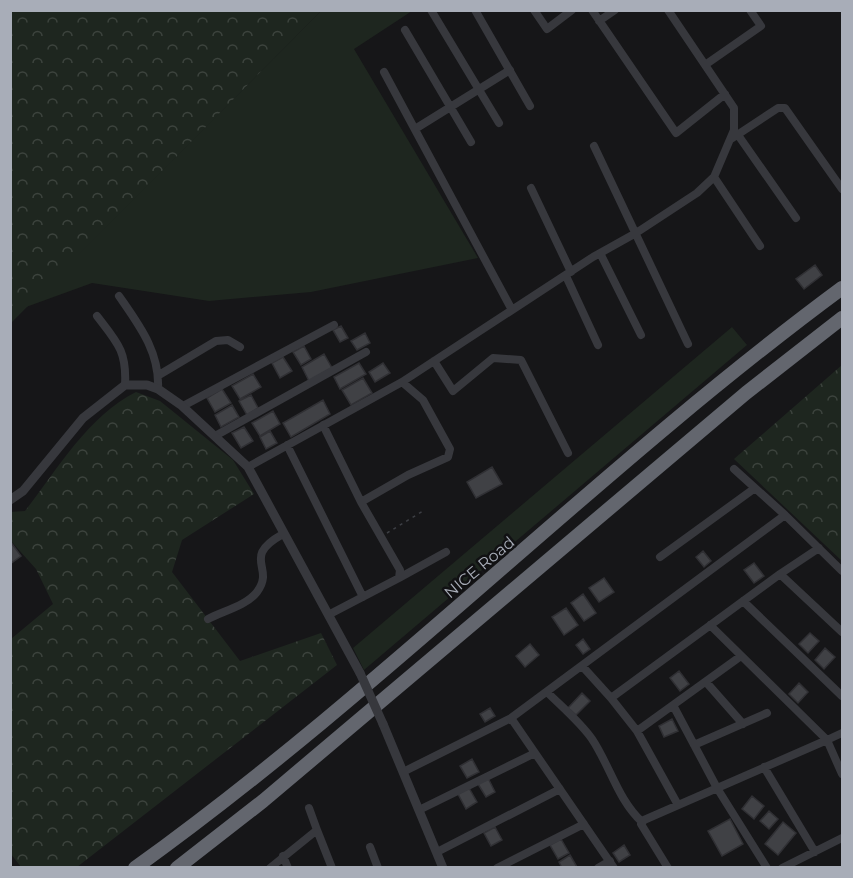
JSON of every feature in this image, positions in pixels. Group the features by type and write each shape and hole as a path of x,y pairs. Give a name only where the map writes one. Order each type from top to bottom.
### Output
{"highway":[{"name":"NICE Road","path":"135,867 280,756 719,383 843,288"},
{"path":"177,867 263,801 746,393 843,318"}],"street":[{"path":"431,10 500,123"},
{"path":"475,10 530,106"},
{"path":"534,10 547,29 572,10"},
{"path":"592,10 676,133 725,94"},
{"path":"599,21 615,10"},
{"path":"668,10 734,108 735,137 796,218"},
{"path":"705,65 761,26 750,10"},
{"path":"405,30 471,142"},
{"path":"415,129 510,69"},
{"path":"384,72 512,310"},
{"path":"248,467 402,382 697,193 714,177 735,137 778,108 784,108 842,189"},
{"path":"594,146 688,344"},
{"path":"714,177 760,246"},
{"path":"531,188 598,345"},
{"path":"600,254 641,335"},
{"path":"118,296 145,334 155,357 159,375 158,389"},
{"path":"97,316 123,352 126,364 125,385"},
{"path":"183,406 334,325"},
{"path":"159,375 216,341 228,340 240,347"},
{"path":"215,436 366,352"},
{"path":"434,361 453,391 493,358 521,360 568,453"},
{"path":"362,502 408,475 448,457 448,444 423,400 402,382"},
{"path":"10,500 24,491 83,418 125,385 147,385 158,389 183,406 248,467 283,534 330,614 360,673 443,867"},
{"path":"323,425 400,570 399,578"},
{"path":"287,445 363,597"},
{"path":"734,469 843,571"},
{"path":"660,557 755,488"},
{"path":"403,772 511,718 583,667 785,515"},
{"path":"208,619 248,600 255,594 263,576 261,551 265,544 283,534"},
{"path":"611,698 819,548"},
{"path":"330,614 446,552"},
{"path":"780,574 843,632"},
{"path":"743,601 843,696"},
{"path":"710,626 827,740 843,774"},
{"path":"637,731 741,656"},
{"path":"583,667 637,731 678,805"},
{"path":"706,682 743,724"},
{"path":"548,692 591,737 621,794 633,813 642,822 668,867"},
{"path":"674,706 717,788 767,867"},
{"path":"694,745 767,713"},
{"path":"511,718 612,864 598,867"},
{"path":"642,822 843,733"},
{"path":"419,810 535,753"},
{"path":"764,767 815,852"},
{"path":"437,852 560,789"},
{"path":"309,808 332,867"},
{"path":"497,867 584,824"},
{"path":"270,867 317,830"},
{"path":"782,867 843,838"},
{"path":"370,847 378,867"},
{"path":"283,856 288,867"}],"path":[{"path":"381,536 423,511"}],"green space":[{"path":"10,11 321,11 11,323"},
{"path":"321,11 412,11 354,49 478,258 311,292 209,301 92,283 26,307"},
{"path":"732,327 747,345 364,670 353,648"},
{"path":"842,365 842,561 734,459"},
{"path":"136,392 160,401 233,460 254,494 182,540 172,572 240,661 321,633 337,665 77,867 21,867 11,854 11,639 53,604 36,569 11,541 10,512 25,511 88,429 119,402"}],"building":[{"path":"815,265 822,275 804,289 796,279"},
{"path":"341,326 348,338 340,342 333,330"},
{"path":"365,333 370,343 357,350 351,341"},
{"path":"304,346 311,359 301,365 293,352"},
{"path":"324,354 332,368 309,381 302,367"},
{"path":"283,357 292,371 280,378 272,363"},
{"path":"359,363 366,374 340,389 334,377"},
{"path":"383,363 390,373 375,382 369,372"},
{"path":"253,374 261,387 240,399 232,386"},
{"path":"363,378 372,393 351,405 342,390"},
{"path":"222,389 231,403 215,412 207,398"},
{"path":"251,395 258,408 247,415 239,401"},
{"path":"323,400 330,414 291,437 283,423"},
{"path":"232,405 239,417 221,427 215,415"},
{"path":"273,411 280,424 260,436 252,423"},
{"path":"244,427 253,441 241,448 232,433"},
{"path":"270,431 277,443 266,449 260,437"},
{"path":"492,467 502,484 476,498 467,482"},
{"path":"10,541 21,556 10,564"},
{"path":"703,551 711,561 704,567 696,557"},
{"path":"754,563 764,576 754,583 744,570"},
{"path":"604,578 614,592 599,602 589,588"},
{"path":"583,594 596,613 584,621 571,603"},
{"path":"566,608 578,625 564,635 552,617"},
{"path":"810,633 819,641 808,653 799,644"},
{"path":"583,639 590,649 583,654 576,645"},
{"path":"530,644 539,655 525,667 516,656"},
{"path":"825,648 835,657 824,669 815,660"},
{"path":"679,671 689,684 680,691 670,678"},
{"path":"799,683 808,692 798,703 789,694"},
{"path":"582,693 590,701 576,715 568,708"},
{"path":"490,708 495,716 485,722 480,714"},
{"path":"672,719 678,731 664,737 659,726"},
{"path":"472,759 479,772 467,778 460,766"},
{"path":"488,778 495,792 486,797 478,784"},
{"path":"469,788 477,802 466,809 458,794"},
{"path":"752,796 764,806 754,819 742,809"},
{"path":"769,811 778,819 769,829 760,821"},
{"path":"730,819 743,844 722,856 708,831"},
{"path":"783,822 796,833 778,855 765,844"},
{"path":"495,827 502,840 491,846 484,833"},
{"path":"561,839 569,853 558,859 550,845"},
{"path":"624,845 630,855 619,862 613,853"},
{"path":"570,855 577,867 562,868 559,862"}]}
